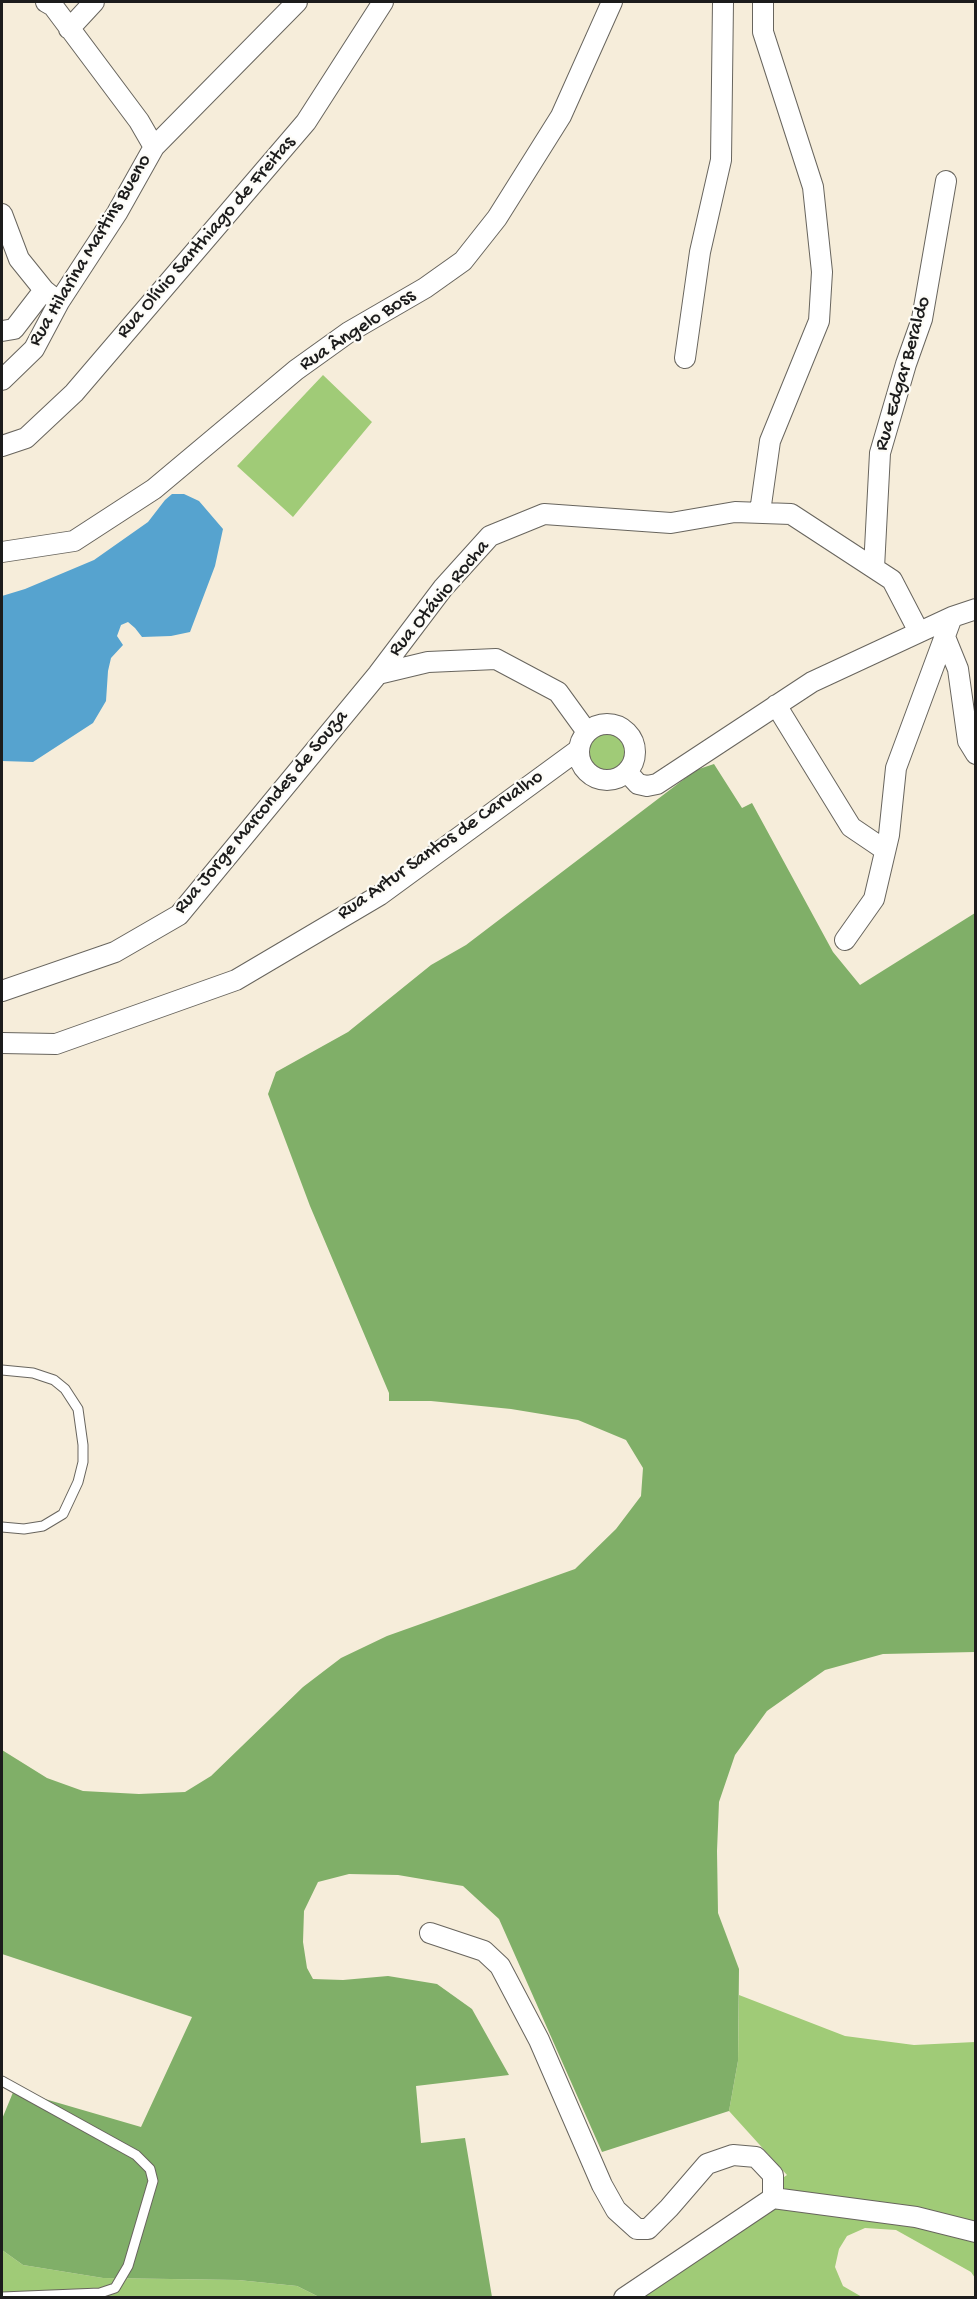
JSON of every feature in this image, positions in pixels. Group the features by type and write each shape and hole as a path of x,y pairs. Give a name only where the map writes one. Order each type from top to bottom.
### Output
{"street":[{"path":"46,2 53,6 139,121 154,147"},
{"path":"69,29 94,2"},
{"name":"Rua Hilarina Martins Bueno","path":"2,380 34,349 52,296 117,213 154,147 297,2"},
{"name":"Rua Olívio Santhiago de Freitas","path":"2,446 26,438 74,393 306,122 383,2"},
{"name":"Rua Ângelo Boss","path":"2,552 74,541 154,489 296,370 349,332 425,288 463,261 497,218 561,116 612,2"},
{"path":"685,358 700,252 721,160 723,2"},
{"path":"760,512 770,441 819,321 822,272 813,187 763,32 763,2"},
{"name":"Rua Edgar Beraldo","path":"874,568 880,453 906,364 922,320 946,181"},
{"path":"2,214 19,259 52,296 14,329 2,331"},
{"name":"Rua Otávio Rocha","path":"378,674 443,588 490,536 544,514 671,523 735,512 791,514 892,580 920,632"},
{"path":"627,772 638,784 647,786 657,784 812,682 952,617 975,609"},
{"path":"845,940 874,899 885,850 896,768 952,617"},
{"path":"945,637 958,669 968,741 975,754"},
{"path":"378,674 428,662 496,659 558,692 586,732"},
{"name":"Rua Jorge Marcondes de Souza","path":"2,991 115,952 179,915 378,674"},
{"path":"776,705 851,827 885,850"},
{"path":"604,724 616,725 624,730 634,742 635,752 634,762 627,772 608,781 588,774 581,765 578,750 580,741 586,732 595,726 604,724"},
{"name":"Rua Artur Santos de Carvalho","path":"2,1043 56,1044 236,980 380,895 578,750"},
{"path":"430,1933 484,1951 500,1966 539,2040 602,2185 616,2210 637,2229 648,2229 707,2164 733,2155 756,2157 773,2175 773,2198"},
{"path":"624,2298 773,2198 916,2217 975,2232"}],"lane":[{"path":"2,1370 33,1373 54,1380 65,1389 78,1409 83,1445 78,1482 63,1514 43,1526 24,1529 2,1527"},
{"path":"2,2082 136,2155 150,2169 153,2181 128,2266 115,2288 100,2293 2,2297"}],"green space":[{"path":"323,375 372,422 293,517 237,466"},
{"path":"607,732 621,738 627,752 621,766 607,772 593,766 587,752 593,738"},
{"path":"714,764 742,808 752,803 833,952 860,985 975,913 975,1652 883,1654 825,1670 767,1711 735,1755 719,1802 717,1851 718,1913 739,1969 738,2061 729,2111 602,2152 499,1919 463,1886 398,1875 349,1874 318,1882 304,1911 303,1942 307,1968 313,1979 343,1980 388,1976 437,1984 472,2009 509,2075 416,2086 421,2143 465,2138 492,2297 319,2297 297,2286 238,2280 103,2278 23,2265 2,2250 2,2119 14,2090 141,2127 192,2017 2,1954 2,1750 47,1778 83,1791 139,1794 185,1792 211,1776 303,1687 341,1658 387,1636 575,1569 616,1529 641,1496 643,1468 626,1440 578,1420 511,1409 431,1401 389,1401 389,1393 310,1206 268,1094 276,1072 348,1032 431,965 466,945 696,770"},
{"path":"739,1995 845,2036 914,2045 975,2042 975,2278 971,2272 896,2230 865,2228 847,2236 839,2249 835,2267 843,2286 862,2297 623,2298 659,2264 787,2175 729,2111 738,2061"},
{"path":"2,2250 23,2265 103,2278 238,2280 297,2286 319,2297 2,2297"}],"water":[{"path":"172,494 184,494 199,501 223,529 215,566 190,632 171,636 142,637 128,622 121,625 117,636 123,645 111,658 106,701 93,723 33,762 2,761 2,596 25,589 94,560 148,522"}]}
